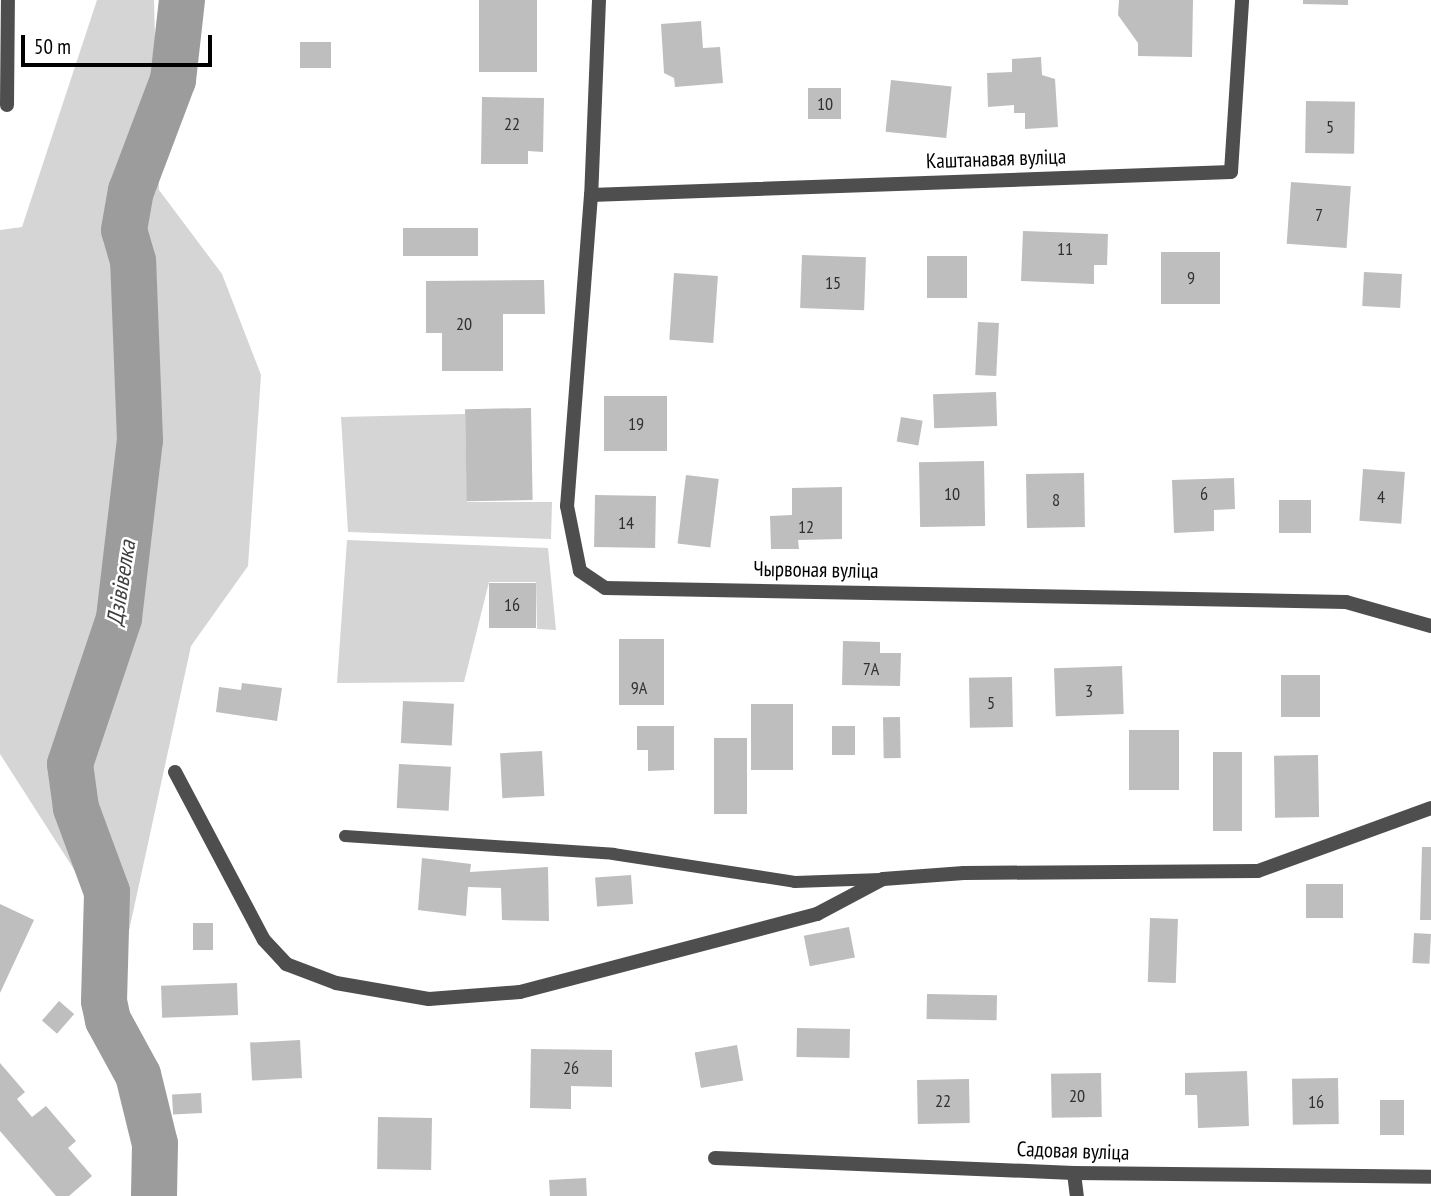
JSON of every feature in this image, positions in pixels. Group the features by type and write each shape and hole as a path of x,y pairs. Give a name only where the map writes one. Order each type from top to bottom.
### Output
{"street":[{"path":"7,105 8,0"},
{"name":"Чырвоная вуліца","path":"599,0 591,195 567,506 580,571 606,588 1346,602 1431,626"},
{"name":"Каштанавая вуліца","path":"591,195 1231,172 1242,0"},
{"path":"175,772 264,940 286,964 325,980 397,995 458,999 520,992 817,914 883,879 964,873 1258,871 1431,807"},
{"name":"Садовая вуліца","path":"715,1158 1074,1173 1431,1177"},
{"path":"1074,1173 1077,1196"}],"lane":[{"path":"345,836 614,854 795,882 883,879"}],"shaded area":[{"path":"97,0 154,0 159,190 222,274 261,375 248,566 191,646 125,949 0,754 0,230 22,227"},
{"path":"465,414 467,502 552,502 551,539 348,532 341,417"},
{"path":"347,540 548,548 556,630 537,629 536,582 489,582 464,682 337,683"}],"building":[{"path":"479,0 537,0 537,72 479,72"},
{"path":"1119,0 1193,0 1192,57 1138,56 1138,43 1118,15"},
{"path":"1303,0 1348,0 1348,5 1303,4"},
{"path":"701,21 703,48 720,47 723,83 675,87 674,78 664,73 661,24"},
{"path":"300,42 331,42 331,68 300,68"},
{"path":"1041,57 1042,75 1055,79 1058,127 1025,129 1025,113 1014,113 1014,105 988,107 987,73 1012,72 1012,59"},
{"path":"891,80 952,86 946,138 886,132"},
{"path":"808,88 841,88 841,119 808,119"},
{"path":"482,97 544,98 543,152 528,151 528,164 481,164"},
{"path":"1306,101 1355,102 1354,154 1305,153"},
{"path":"1291,182 1351,186 1347,248 1287,244"},
{"path":"403,228 478,228 478,256 403,256"},
{"path":"1023,231 1108,234 1107,265 1094,265 1094,284 1021,281"},
{"path":"1161,252 1220,252 1220,304 1161,304"},
{"path":"802,255 866,257 864,310 800,308"},
{"path":"927,256 967,256 967,298 927,298"},
{"path":"1364,272 1402,274 1400,308 1362,306"},
{"path":"674,273 718,276 713,343 669,340"},
{"path":"544,280 545,314 503,314 503,371 442,371 442,333 426,333 426,281"},
{"path":"978,322 999,323 996,376 975,375"},
{"path":"996,392 997,426 934,428 933,394"},
{"path":"604,396 667,396 667,451 604,451"},
{"path":"531,408 533,500 467,501 465,409"},
{"path":"901,417 923,421 918,445 897,442"},
{"path":"984,461 985,526 920,527 919,462"},
{"path":"1363,469 1405,472 1401,524 1359,521"},
{"path":"1084,473 1085,527 1027,528 1026,474"},
{"path":"686,475 719,479 710,548 678,543"},
{"path":"1234,478 1235,509 1214,510 1214,531 1174,533 1172,480"},
{"path":"842,487 842,539 798,540 799,549 771,549 770,516 792,515 792,488"},
{"path":"595,495 656,496 655,548 594,547"},
{"path":"1279,500 1311,500 1311,533 1279,533"},
{"path":"489,583 536,583 536,628 489,628"},
{"path":"619,639 664,639 664,705 619,705"},
{"path":"843,641 880,642 880,653 901,653 900,686 842,685"},
{"path":"1122,666 1124,714 1056,716 1054,668"},
{"path":"1281,675 1320,675 1320,717 1281,717"},
{"path":"1012,677 1013,727 970,728 969,678"},
{"path":"242,683 282,688 277,721 216,712 219,687 241,690"},
{"path":"403,701 454,704 452,746 401,743"},
{"path":"751,704 793,704 793,770 751,770"},
{"path":"883,717 900,717 901,758 884,758"},
{"path":"637,726 674,726 674,770 648,771 648,750 637,750"},
{"path":"832,726 855,726 855,755 832,755"},
{"path":"1129,730 1179,730 1179,790 1129,790"},
{"path":"714,738 747,738 747,814 714,814"},
{"path":"542,751 544,796 502,798 500,753"},
{"path":"1213,752 1242,752 1242,831 1213,831"},
{"path":"1318,755 1319,817 1275,818 1274,756"},
{"path":"399,764 451,767 449,811 397,808"},
{"path":"1422,847 1431,847 1431,920 1420,920"},
{"path":"422,858 471,864 470,872 548,867 549,921 502,920 501,888 468,887 466,916 418,910"},
{"path":"631,875 633,904 597,906 595,878"},
{"path":"1306,884 1343,884 1343,918 1306,918"},
{"path":"0,904 34,920 0,993"},
{"path":"1150,918 1178,919 1176,983 1148,982"},
{"path":"193,923 213,923 213,950 193,950"},
{"path":"849,927 855,957 810,966 804,936"},
{"path":"1414,933 1431,934 1429,964 1412,963"},
{"path":"237,983 238,1015 162,1018 161,986"},
{"path":"927,994 997,995 997,1020 927,1019"},
{"path":"59,1001 74,1014 57,1034 42,1021"},
{"path":"797,1028 850,1029 849,1058 796,1057"},
{"path":"300,1040 302,1078 252,1081 250,1043"},
{"path":"737,1045 743,1080 701,1088 695,1052"},
{"path":"531,1049 612,1050 612,1087 571,1086 571,1109 530,1108"},
{"path":"0,1063 25,1092 17,1099 32,1117 46,1106 76,1141 68,1148 92,1176 69,1196 56,1196 0,1131"},
{"path":"1247,1071 1249,1126 1198,1128 1197,1095 1185,1095 1185,1073"},
{"path":"1101,1073 1102,1117 1052,1118 1051,1074"},
{"path":"1338,1078 1339,1124 1293,1125 1292,1079"},
{"path":"969,1079 970,1123 918,1124 917,1080"},
{"path":"201,1093 202,1113 173,1114 172,1095"},
{"path":"1380,1100 1404,1100 1404,1135 1380,1135"},
{"path":"378,1117 432,1118 431,1170 377,1169"},
{"path":"586,1178 587,1196 550,1196 549,1180"}],"waterway":[{"name":"Дзівівелка","path":"154,1196 155,1144 138,1075 108,1020 104,1001 107,892 76,808 70,764 119,618 140,440 133,261 124,230 131,191 173,80 182,0"}]}
